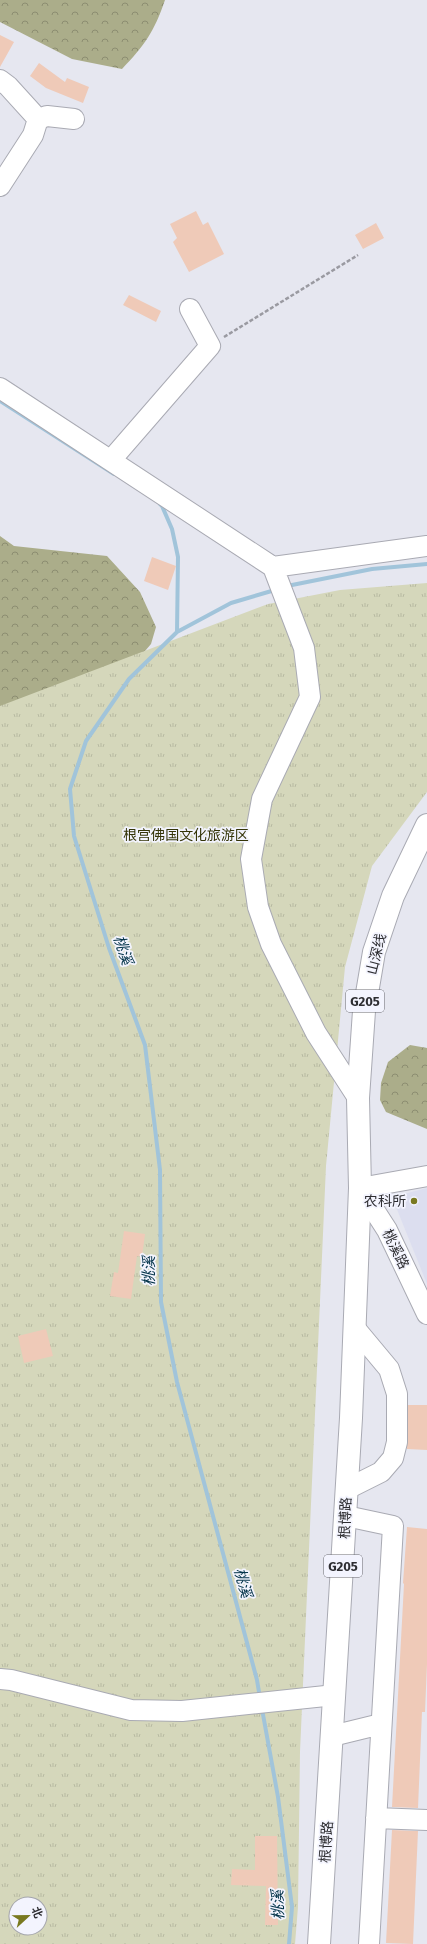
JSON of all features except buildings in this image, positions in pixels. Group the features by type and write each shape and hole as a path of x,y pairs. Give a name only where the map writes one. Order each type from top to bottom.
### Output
{"highway":[{"name":"山深线","path":"360,1188 358,1098 364,1011 374,952 393,896 427,825"},
{"name":"根博路","path":"319,1944 346,1516 360,1188"}],"street":[{"path":"0,80 13,91 38,119"},
{"path":"38,119 47,116 74,119"},
{"path":"0,186 33,135 38,119"},
{"path":"111,460 210,346 190,309"},
{"path":"0,388 273,567 304,648 310,697 262,799 251,859 258,907 271,944 316,1034 358,1098"},
{"path":"273,567 427,546"},
{"path":"360,1188 427,1176"},
{"name":"桃溪路","path":"360,1188 387,1230 427,1314"},
{"path":"347,1489 381,1472 393,1458 397,1442 397,1394 389,1369 354,1327"},
{"path":"346,1516 393,1526 369,1944"},
{"path":"0,1680 11,1680 131,1710 182,1711 335,1695"},
{"path":"332,1736 381,1724"},
{"path":"376,1818 427,1820"}],"path":[{"path":"210,346 358,255"}],"shaded area":[{"path":"427,1188 427,1284 392,1197"}],"green space":[{"path":"0,0 165,0 153,30 137,53 122,69 72,59 0,22"},
{"path":"0,536 14,546 107,556 140,592 156,627 151,644 122,678 0,1097"},
{"name":"根宫佛国文化旅游区","path":"427,583 427,792 372,866 345,967 326,1166 300,1752 298,1907 295,1944 0,1944 0,706 268,604 340,590"},
{"path":"410,1045 427,1048 427,1129 386,1112 380,1100 381,1083 388,1062"}],"waterway":[{"path":"0,401 114,474"},
{"path":"160,504 172,529 178,557 177,632"},
{"path":"287,586 372,569 427,564"},
{"name":"桃溪","path":"260,1698 257,1680 177,1382 161,1302 160,1170 145,1045 109,948 74,836 70,789 86,741 129,679 177,632 231,603 275,590"},
{"name":"桃溪","path":"262,1709 278,1797 292,1907 289,1944"}],"place":[{"name":"农科所","path":"414,1201"}]}
